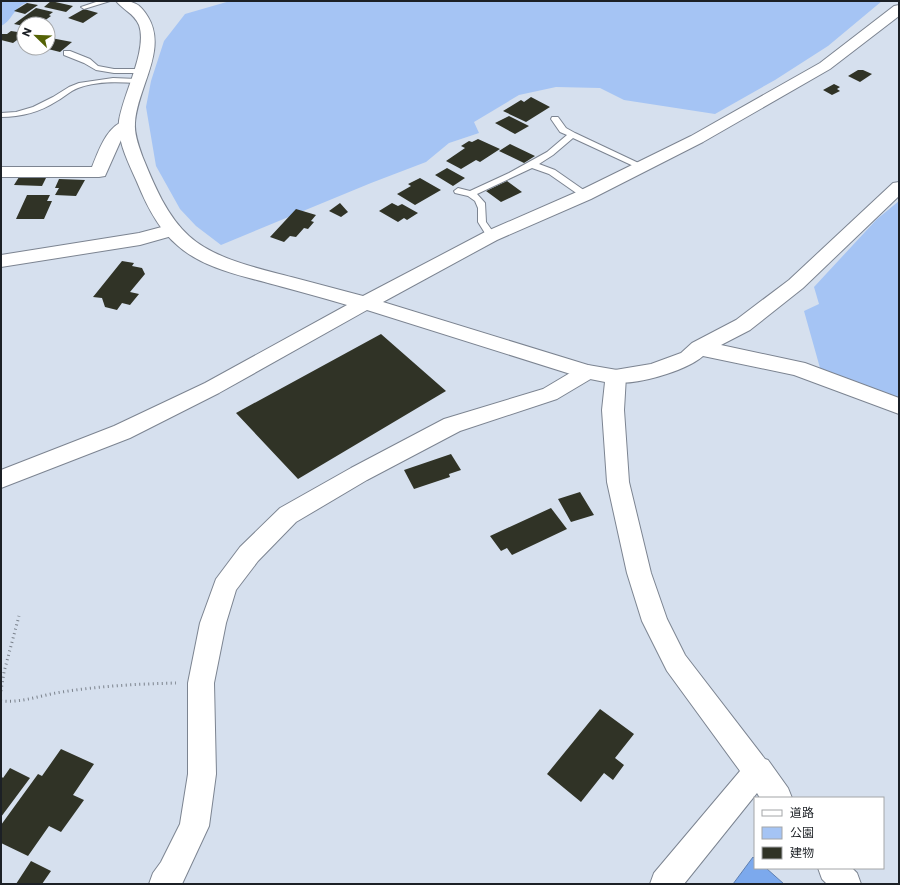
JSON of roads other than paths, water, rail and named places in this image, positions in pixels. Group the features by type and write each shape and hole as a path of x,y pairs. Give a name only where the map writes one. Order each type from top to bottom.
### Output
{"street":[{"path":"123,1 141,14 148,34 149,48 146,61 131,101 127,125 134,154 166,220 184,241 211,258 245,270 365,303 587,372 616,376 653,371 688,358 699,348 743,325 796,284 899,187"},
{"path":"1,479 122,432 212,388 365,303 491,236 585,195 697,140 807,78 899,10"},
{"path":"1,172 99,172 112,140 118,131 127,125"},
{"path":"1,261 140,239 174,230"},
{"path":"699,348 798,368 899,406"},
{"path":"164,884 172,873 194,826 202,774 200,683 212,623 226,586 249,554 288,515 359,474 452,425 550,394 587,372"},
{"path":"616,376 613,410 618,482 639,573 655,621 676,663 712,713 758,770 777,797"},
{"path":"665,884 758,770"},
{"path":"834,869 846,884"}],"lane":[{"path":"84,7 107,1"},
{"path":"67,54 87,61 96,68 114,70 140,76"},
{"path":"1,114 29,112 42,107 72,88 87,83 140,76"},
{"path":"555,119 563,130 572,135 643,167"},
{"path":"472,193 532,164 563,145 572,135"},
{"path":"532,164 552,172 585,195"},
{"path":"458,191 472,193 478,198 483,209 482,222 491,236"}]}
